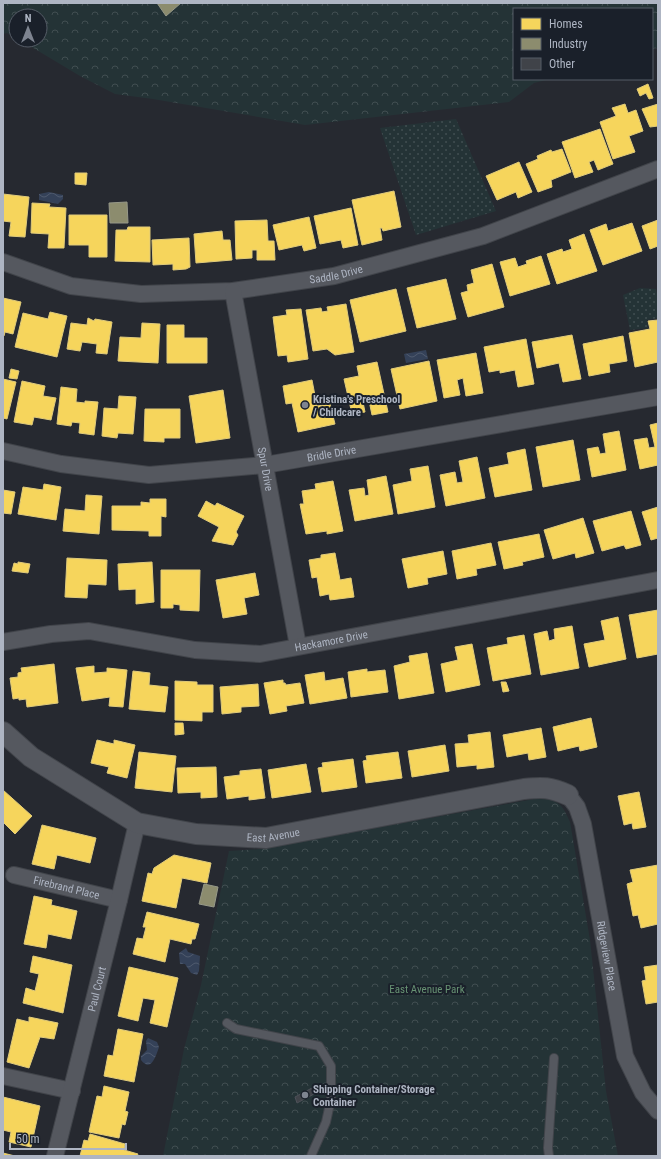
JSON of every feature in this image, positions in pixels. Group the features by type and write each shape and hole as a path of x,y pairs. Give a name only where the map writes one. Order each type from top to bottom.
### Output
{"street":[{"name":"Saddle Drive","path":"3,262 71,286 141,294 233,291 334,276 483,236 658,168"},
{"name":"Spur Drive","path":"233,291 298,646"},
{"name":"Bridle Drive","path":"3,451 61,464 148,475 265,465 658,397"},
{"name":"Hackamore Drive","path":"3,642 52,634 89,631 195,650 260,654 658,580"},
{"name":"East Avenue","path":"3,732 31,757 137,823 196,834 266,838 524,789 554,789 568,795"},
{"name":"Ridgeview Place","path":"568,795 577,807 583,824 625,1056 643,1093 658,1111"},
{"name":"Paul Court","path":"55,1156 137,823"},
{"name":"Firebrand Place","path":"14,875 119,900"},
{"path":"3,1076 72,1091"}],"lane":[{"path":"227,1023 236,1028 320,1046 331,1066 331,1099 326,1122 311,1156"},
{"path":"549,1156 548,1148 554,1058"}],"green space":[{"path":"3,3 658,3 658,48 653,49 653,8 513,8 513,80 546,80 534,83 509,102 305,125 115,94 80,76 33,48 48,48 48,8 8,8 7,33 3,34"},
{"path":"456,119 496,211 416,235 380,128"},
{"path":"640,288 656,289 658,299 658,318 647,320 648,328 630,330 623,295"},
{"name":"East Avenue Park","path":"540,798 552,800 560,804 570,822 590,940 606,1091 618,1156 163,1156 184,1049 201,985 229,851 260,849"}],"water":[{"path":"49,192 63,195 63,199 58,204 39,200 39,194"},
{"path":"426,350 428,359 406,363 404,354"},
{"path":"186,948 188,952 200,956 199,971 197,975 191,973 185,964 180,964 179,953"},
{"path":"148,1038 157,1042 159,1047 153,1062 148,1065 141,1060 141,1056 147,1050 146,1041"}],"building: Homes":[{"path":"648,84 653,98 649,99 646,93 640,96 637,89"},
{"path":"625,104 628,113 636,110 643,131 629,136 635,152 613,159 600,122 616,116 612,108"},
{"path":"658,104 658,126 650,127 642,109"},
{"path":"600,129 613,164 598,170 594,160 589,162 593,172 575,178 562,142"},
{"path":"562,149 571,172 551,180 552,187 538,192 526,164 538,159 537,156 551,150 552,152"},
{"path":"519,162 532,192 518,198 516,192 497,200 486,176"},
{"path":"75,173 87,173 86,185 75,184"},
{"path":"394,191 401,227 383,231 382,228 380,228 382,240 362,245 352,200"},
{"path":"3,194 29,197 25,237 9,236 11,222 3,221"},
{"path":"32,203 50,204 49,207 66,208 64,248 48,248 49,234 31,233"},
{"path":"351,208 358,245 343,248 341,240 320,244 314,216"},
{"path":"69,215 107,215 107,257 89,257 89,245 69,245"},
{"path":"309,217 316,248 304,251 302,245 279,250 273,225"},
{"path":"267,220 268,241 274,241 275,260 257,260 257,250 252,250 252,258 236,259 235,221"},
{"path":"658,220 658,246 650,249 642,226"},
{"path":"632,223 642,251 603,265 590,230 606,224 608,231"},
{"path":"128,227 150,227 150,262 115,261 116,230 127,230"},
{"path":"222,231 223,240 230,240 232,260 196,263 194,234"},
{"path":"584,234 597,271 557,284 547,254 562,249 563,252 572,249 569,240"},
{"path":"189,238 190,267 186,269 173,270 173,264 153,265 152,240"},
{"path":"541,256 550,284 510,296 500,262 515,258 518,267 527,264 526,261"},
{"path":"492,264 504,307 468,317 461,293 468,291 467,285 474,283 471,270"},
{"path":"446,279 456,319 417,328 407,288"},
{"path":"396,289 406,331 360,342 350,300"},
{"path":"3,298 21,302 13,334 5,332 4,336 3,335"},
{"path":"346,304 354,352 335,355 327,349 313,351 306,310 321,308 322,312 328,311 327,307"},
{"path":"301,309 308,359 288,362 287,355 278,356 273,317 287,315 286,310"},
{"path":"50,312 67,316 57,357 15,347 23,313 48,319"},
{"path":"88,318 94,321 95,319 112,322 107,354 96,353 97,344 82,342 80,351 67,349 71,323 87,325"},
{"path":"658,320 658,362 635,367 629,333 650,329 648,321"},
{"path":"142,323 160,324 158,363 118,361 120,337 141,338"},
{"path":"167,325 184,325 184,338 207,338 207,363 167,363"},
{"path":"572,335 581,379 563,382 559,363 537,368 532,342"},
{"path":"623,336 627,361 609,364 610,372 589,376 583,344"},
{"path":"526,339 534,384 518,387 515,370 500,373 500,370 489,372 484,347"},
{"path":"476,353 483,393 466,396 463,378 457,380 460,395 444,398 437,360"},
{"path":"429,361 437,401 400,409 391,369"},
{"path":"377,362 388,412 372,415 368,396 362,397 365,412 352,414 344,379 359,376 357,366"},
{"path":"11,369 19,371 17,379 9,378"},
{"path":"3,379 16,382 7,419 3,418"},
{"name":"Kristina's Preschool / Childcare","path":"312,380 317,406 330,404 335,424 298,432 292,403 286,404 283,386"},
{"path":"22,381 45,386 43,396 56,398 51,420 34,417 32,425 14,422"},
{"path":"61,387 77,389 76,402 98,402 94,435 79,433 80,423 72,422 71,426 57,424"},
{"path":"223,390 230,438 196,443 189,396"},
{"path":"119,396 136,397 133,434 118,433 117,438 102,436 104,408 118,409"},
{"path":"145,409 180,409 180,438 164,438 164,442 144,441"},
{"path":"658,423 658,465 640,469 634,440 647,438 649,448 655,447 650,425"},
{"path":"619,431 626,470 592,477 587,449 598,447 600,454 606,453 603,434"},
{"path":"573,440 580,480 543,487 536,447"},
{"path":"525,449 532,490 495,497 489,468 509,464 507,453"},
{"path":"477,457 485,498 446,506 440,475 455,472 457,483 463,482 459,461"},
{"path":"428,466 435,507 398,514 393,485 412,481 410,469"},
{"path":"386,476 393,514 355,521 349,490 364,488 365,496 369,495 367,480"},
{"path":"333,481 343,531 327,534 327,531 306,534 300,504 304,504 302,491 316,489 315,484"},
{"path":"44,484 61,487 56,520 18,514 23,487 43,490"},
{"path":"3,490 15,492 11,514 3,513"},
{"path":"86,495 102,496 99,534 63,531 65,509 85,511"},
{"path":"150,499 166,499 166,517 161,516 161,536 149,536 149,531 112,530 112,506 141,506 141,502 150,503"},
{"path":"206,501 215,506 217,503 244,516 236,532 238,535 233,545 212,541 219,527 198,516"},
{"path":"658,507 658,538 651,540 642,512"},
{"path":"631,511 641,545 626,549 624,545 602,551 593,521"},
{"path":"583,518 594,553 576,558 575,553 553,559 544,530"},
{"path":"539,534 544,557 522,562 523,565 504,569 498,542"},
{"path":"491,543 496,565 476,569 477,575 457,579 452,551"},
{"path":"443,551 447,574 427,578 428,584 408,588 402,559"},
{"path":"335,553 340,580 351,578 354,597 330,600 329,594 320,596 317,577 312,578 309,560 321,558 321,555"},
{"path":"67,558 107,560 106,585 88,584 87,598 65,597"},
{"path":"18,562 30,564 28,573 12,571 14,563 18,564"},
{"path":"152,562 154,602 136,604 136,589 119,590 118,564"},
{"path":"161,570 200,570 199,611 180,610 180,605 173,604 173,608 161,608"},
{"path":"255,573 259,595 244,598 247,614 223,618 216,580"},
{"path":"658,610 658,654 637,658 629,615"},
{"path":"618,617 626,659 589,667 584,644 605,640 601,621"},
{"path":"572,626 579,668 541,675 534,634 547,631 549,641 555,639 554,629"},
{"path":"524,635 531,674 493,681 487,648 508,644 507,638"},
{"path":"472,644 480,685 446,692 441,664 458,660 455,647"},
{"path":"427,653 434,693 399,699 394,666 410,662 409,656"},
{"path":"54,664 58,703 27,707 26,699 13,699 10,678 18,677 18,673 22,672 21,668"},
{"path":"94,666 94,673 107,672 107,668 127,670 123,707 109,706 110,697 82,701 76,668"},
{"path":"367,669 367,672 385,670 388,692 351,697 348,672"},
{"path":"133,671 150,673 149,685 168,687 165,712 129,709"},
{"path":"324,672 325,681 343,678 347,698 310,704 305,675"},
{"path":"283,680 283,683 286,685 300,683 304,703 286,706 287,711 270,714 264,683"},
{"path":"175,681 197,682 197,685 213,685 213,712 202,712 202,721 175,720"},
{"path":"501,682 506,682 509,691 503,692"},
{"path":"258,684 259,706 241,707 241,712 222,714 220,687"},
{"path":"591,718 597,747 580,751 579,746 558,751 553,727"},
{"path":"175,723 183,723 184,734 175,735"},
{"path":"541,728 546,757 529,760 528,753 507,757 503,735"},
{"path":"490,732 494,767 477,769 477,765 457,767 455,744 469,743 468,735"},
{"path":"97,740 114,744 114,740 135,745 127,778 107,773 109,767 91,763"},
{"path":"445,745 449,771 412,777 408,751"},
{"path":"139,752 176,756 172,792 135,788"},
{"path":"398,752 402,778 366,783 363,761 367,760 366,756"},
{"path":"353,759 357,787 322,792 318,768 323,767 322,763"},
{"path":"306,764 311,792 272,798 268,770"},
{"path":"216,767 217,797 201,798 201,792 178,793 177,768"},
{"path":"261,769 265,798 249,800 249,796 227,799 224,777 240,775 240,771"},
{"path":"3,790 32,816 15,834 3,822"},
{"path":"639,792 646,827 633,829 632,823 624,825 618,796"},
{"path":"42,825 96,838 90,863 57,855 54,869 32,864"},
{"path":"174,855 211,863 207,883 182,878 176,908 142,901 148,873 152,874 154,868"},
{"path":"658,865 658,924 641,928 638,915 633,916 627,884 633,882 630,870"},
{"path":"34,896 52,900 51,905 77,911 71,939 48,934 46,948 24,944"},
{"path":"147,912 199,924 195,939 192,939 191,944 170,939 165,962 133,954 137,938 143,939 146,927 143,927"},
{"path":"33,956 72,965 63,1013 23,1003 26,988 35,991 39,974 30,972"},
{"path":"658,965 658,1002 646,1004 642,981 646,980 644,967"},
{"path":"129,967 178,978 167,1027 150,1023 155,1000 143,998 138,1021 118,1016"},
{"path":"29,1017 58,1023 54,1039 40,1037 29,1068 7,1062 17,1019 29,1022"},
{"path":"118,1029 143,1034 134,1082 104,1076 108,1055 113,1056"},
{"path":"104,1086 129,1092 125,1111 128,1112 125,1125 122,1124 119,1138 89,1132 97,1096 102,1097"},
{"path":"3,1097 40,1106 31,1147 9,1142 11,1132 3,1130"},
{"path":"90,1134 125,1144 124,1150 138,1154 137,1156 80,1156 84,1140 88,1141"},
{"path":"3,1153 15,1156 3,1156"}],"building: Industry":[{"path":"157,3 181,3 166,16"},
{"path":"127,202 128,223 110,223 109,203"},
{"path":"204,884 218,887 214,907 199,904"}],"building: Other":[{"name":"Shipping Container/Storage Container","path":"312,1088 316,1093 297,1103 295,1097"}],"place":[{"name":"Kristina's Preschool / Childcare","path":"305,405"},
{"name":"Shipping Container/Storage Container","path":"305,1095"}]}
